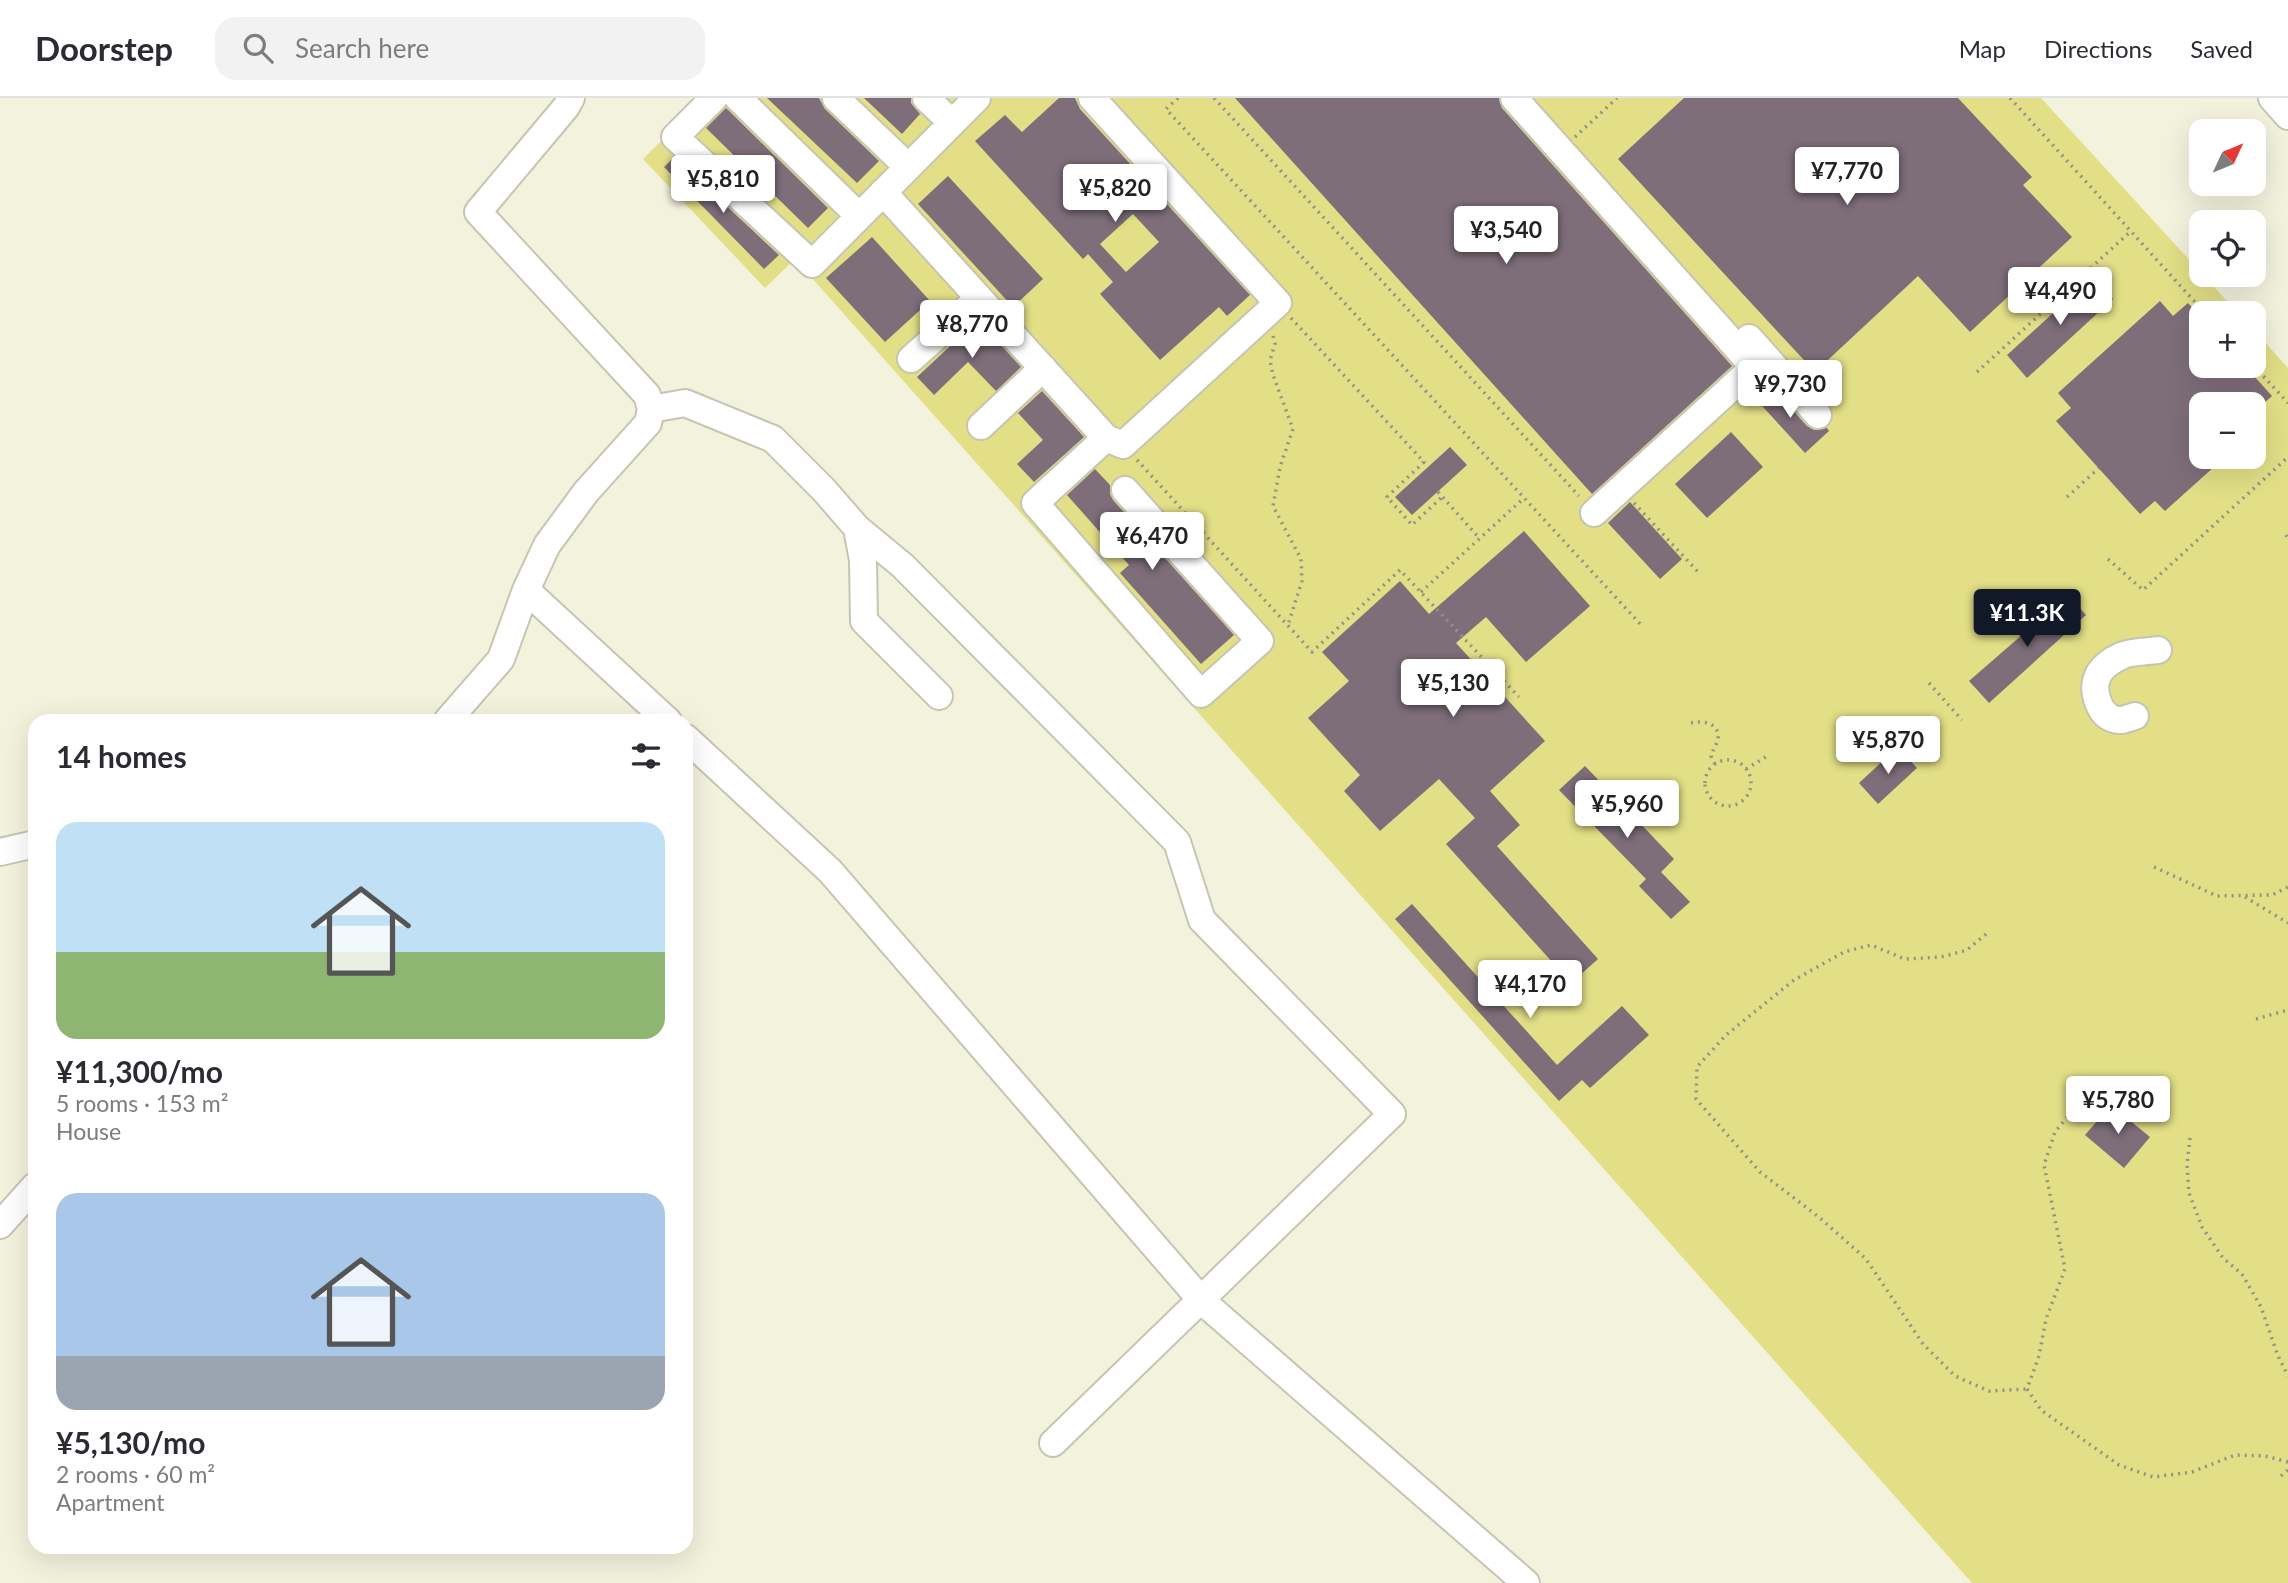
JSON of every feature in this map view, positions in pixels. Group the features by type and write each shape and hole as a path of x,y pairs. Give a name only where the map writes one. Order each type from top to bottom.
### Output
{"street":[{"path":"453,714 501,659 526,590 547,545 586,492 648,423 651,409 647,395 478,212 571,98"},
{"path":"714,98 675,137 811,264 977,98"},
{"path":"738,98 859,216"},
{"path":"836,98 908,167"},
{"path":"926,98 952,123"},
{"path":"1091,98 1273,308 1115,442 1035,503 1201,694 1260,641 1125,490"},
{"path":"1514,98 1754,367 1594,513"},
{"path":"1533,98 1818,415"},
{"path":"2272,98 2288,116"},
{"path":"883,192 1043,368 1115,442"},
{"path":"911,359 979,298"},
{"path":"981,426 1043,368"},
{"path":"651,409 685,403 773,439 857,528 903,566 1177,842 1202,920 1392,1114 1053,1443"},
{"path":"857,528 863,559 864,621 939,696"},
{"path":"526,590 660,714"},
{"path":"2135,716 2124,720 2113,719 2101,710 2095,691 2097,676 2109,663 2124,654 2158,650"},
{"path":"693,744 830,871 1202,1301 1527,1583"},
{"path":"0,852 28,846"},
{"path":"0,1225 28,1194"}],"path":[{"path":"1178,98 1166,109 1643,627"},
{"path":"1214,98 1594,513"},
{"path":"1572,140 1617,98"},
{"path":"2010,98 2195,301"},
{"path":"1977,372 2130,232"},
{"path":"1273,308 1424,462 1387,497 1412,525 1442,497"},
{"path":"1273,308 1275,344 1270,360 1293,429 1279,467 1273,506 1301,559 1302,581 1288,626"},
{"path":"2265,378 2288,402"},
{"path":"1115,442 1312,652 1400,570 1519,697"},
{"path":"2108,559 2143,590 2288,457"},
{"path":"2067,497 2099,468"},
{"path":"1621,489 1700,574"},
{"path":"1437,492 1480,539"},
{"path":"1421,592 1524,498"},
{"path":"1929,683 1962,720"},
{"path":"1691,723 1700,720 1708,722 1716,729 1718,737 1711,756 1715,764"},
{"path":"1746,769 1769,755"},
{"path":"1729,760 1746,769 1751,780 1747,795 1736,804 1721,805 1710,797 1705,783 1709,769 1715,764 1729,760"},
{"path":"2154,867 2217,896 2272,895 2288,887"},
{"path":"2244,896 2288,923"},
{"path":"1986,933 1967,950 1941,957 1905,958 1871,945 1844,952 1794,980 1726,1035 1696,1067 1696,1099 1760,1172 1821,1218 1866,1259 1923,1344 1955,1376 1989,1391 2027,1389"},
{"path":"2256,1019 2288,1010"},
{"path":"2027,1389 2039,1356 2046,1319 2065,1269 2044,1166 2055,1132 2080,1101 2101,1081"},
{"path":"2190,1138 2187,1165 2189,1193 2202,1227 2223,1258 2242,1274 2261,1307 2288,1377"},
{"path":"2027,1389 2041,1410 2119,1465 2153,1477 2192,1472 2235,1455 2288,1462"},
{"path":"2281,1476 2288,1470"}],"shaded area":[{"path":"705,98 2041,98 2189,260 2189,287 2214,287 2227,301 2189,301 2189,378 2266,378 2266,343 2288,368 2288,1583 1972,1583 795,259 765,288 643,159"}],"building":[{"path":"767,98 819,98 825,109 879,161 857,183"},
{"path":"864,98 911,98 911,103 920,114 902,134"},
{"path":"1059,98 1075,98 1080,109 1250,295 1227,316 1219,307 1160,360 1100,294 1113,282 1088,254 1083,259 975,141 1005,115 1022,132","holes":["1133,214 1159,242 1126,272 1100,244"]},
{"path":"1235,98 1499,98 1502,108 1732,366 1592,494"},
{"path":"1684,98 1958,98 2032,177 2023,185 2072,237 1970,332 1918,276 1815,372 1618,159"},
{"path":"726,108 828,208 808,228 706,128"},
{"path":"674,157 779,255 764,269 664,167"},
{"path":"948,176 1043,279 1013,307 918,204"},
{"path":"872,237 930,301 885,342 826,278"},
{"path":"2093,277 2113,299 2027,378 2007,355"},
{"path":"2160,301 2173,316 2189,304 2189,378 2256,378 2272,396 2266,401 2266,392 2189,392 2189,469 2212,469 2165,511 2155,501 2140,514 2056,421 2071,408 2058,393"},
{"path":"978,320 1021,367 996,391 968,362 934,395 917,377"},
{"path":"1770,385 1807,426 1814,430 1827,428 1829,431 1805,453 1755,398"},
{"path":"1042,391 1084,437 1034,482 1017,464 1043,440 1018,413"},
{"path":"1731,432 1763,467 1707,518 1675,484"},
{"path":"1450,447 1467,465 1412,515 1395,497"},
{"path":"1095,469 1110,485 1113,500 1234,635 1201,664 1120,573 1129,565 1067,495"},
{"path":"1630,502 1682,559 1660,579 1608,523"},
{"path":"1524,531 1590,606 1526,662 1486,617 1456,643 1545,741 1490,791 1520,825 1497,846 1598,959 1571,983 1446,844 1475,818 1439,779 1380,831 1344,791 1360,775 1308,718 1349,681 1322,652 1400,581 1429,614"},
{"path":"2068,595 2086,615 1989,703 1969,681"},
{"path":"1898,747 1917,768 1878,804 1859,783"},
{"path":"1585,766 1613,795 1606,802 1628,825 1635,818 1674,859 1661,872 1690,902 1671,919 1639,886 1646,879 1559,790"},
{"path":"1412,904 1557,1065 1622,1006 1649,1035 1590,1088 1582,1080 1559,1101 1395,919"},
{"path":"2111,1105 2150,1137 2124,1168 2085,1135"}]}
